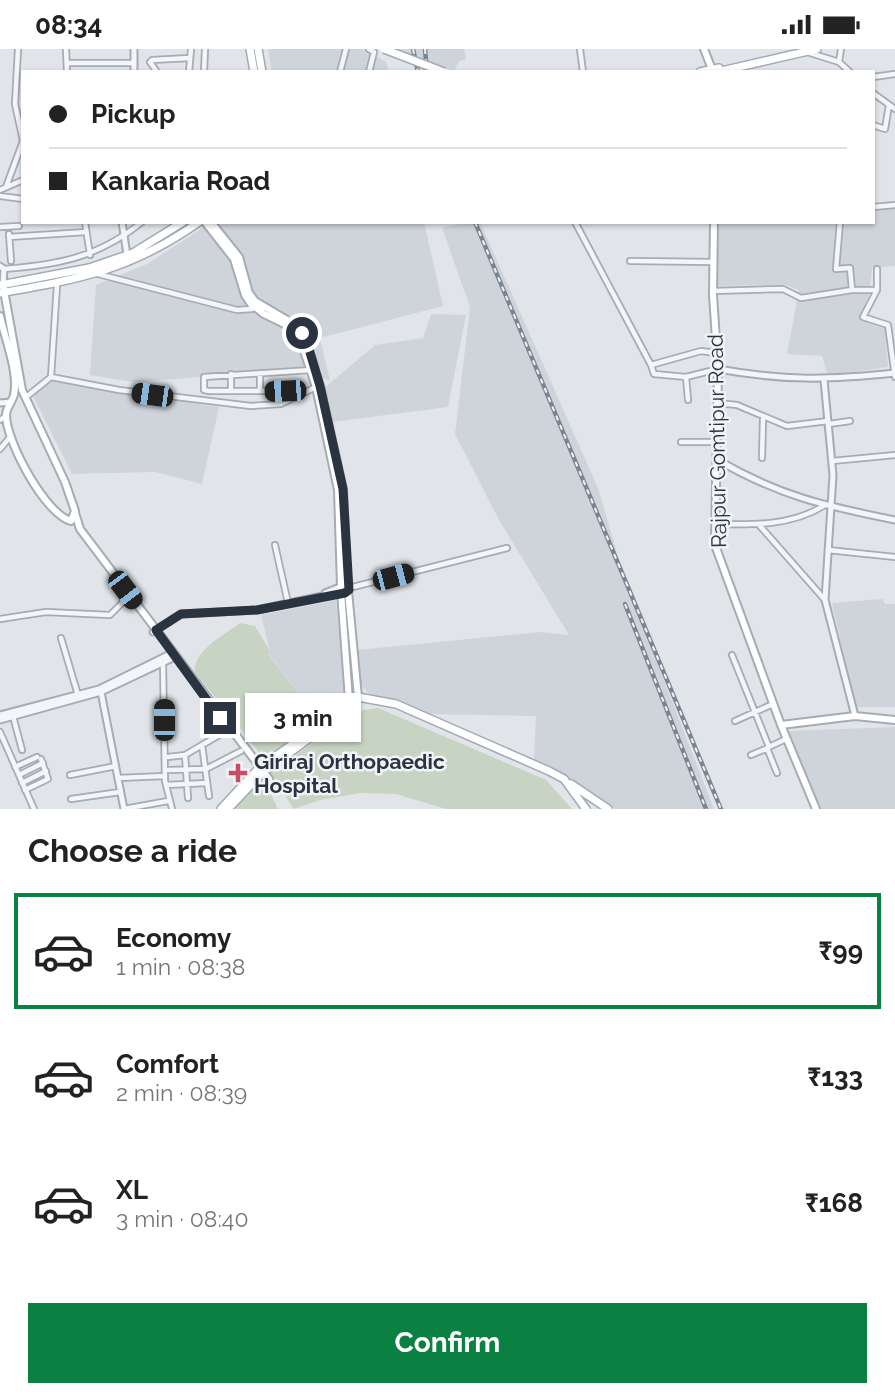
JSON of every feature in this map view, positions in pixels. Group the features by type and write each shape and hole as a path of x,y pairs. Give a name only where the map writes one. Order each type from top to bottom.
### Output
{"main road":[{"path":"250,49 254,70"},
{"path":"258,49 262,70"},
{"path":"384,49 439,70"},
{"path":"704,49 714,70"},
{"path":"718,70 802,50 817,49"},
{"path":"735,69 802,50"},
{"path":"2,289 55,277 127,255 180,224"},
{"path":"2,289 57,285 98,274 136,260 196,224"},
{"path":"207,224 234,259 245,296 299,330 318,386 341,498 344,588 355,701"},
{"path":"213,224 239,257 249,293 256,305"},
{"name":"Rajpur Gomtipur Road","path":"714,224 713,291 718,369 715,545 786,739 816,809"},
{"path":"2,289 24,399 51,451 80,529 260,771"},
{"path":"0,316 13,382 11,402 4,416 31,481 46,505 77,530 154,631"},
{"path":"299,330 318,386"},
{"path":"11,402 24,399"},
{"path":"64,519 71,521 75,511"},
{"path":"172,655 241,751 269,779"},
{"path":"221,809 260,771 355,701 396,704 417,716 564,779 608,809"},
{"path":"781,725 855,716 895,720"},
{"path":"228,809 260,771"},
{"path":"551,774 572,791 582,792"},
{"path":"564,779 584,809"}],"street":[{"path":"18,49 15,96 21,130"},
{"path":"66,49 67,70"},
{"path":"134,49 134,70"},
{"path":"188,70 191,49"},
{"path":"204,70 205,49"},
{"path":"341,70 346,49"},
{"path":"369,49 374,52 370,70"},
{"path":"580,49 583,70"},
{"path":"839,62 841,49"},
{"path":"802,50 839,62 848,70"},
{"path":"156,70 150,62 152,60 190,58"},
{"path":"68,63 134,63"},
{"path":"115,63 115,70"},
{"path":"875,77 895,74"},
{"path":"875,94 895,109"},
{"path":"875,126 885,128 889,105"},
{"path":"6,187 21,146"},
{"path":"0,190 21,182"},
{"path":"0,196 21,199"},
{"path":"875,207 895,205"},
{"path":"85,224 90,255"},
{"path":"122,224 127,255"},
{"path":"2,289 2,267 90,255 123,238 140,224"},
{"path":"576,224 654,374 686,377 718,369 781,380 824,380 895,374 888,325"},
{"path":"840,224 836,269 850,268 852,290"},
{"path":"0,227 19,226"},
{"path":"11,261 9,235 86,232"},
{"path":"630,261 713,262"},
{"path":"877,269 877,289 863,317 888,325 895,324"},
{"path":"98,274 237,310 256,305"},
{"path":"24,399 51,377 57,285"},
{"path":"713,291 783,289 801,298 877,289"},
{"path":"651,366 701,351 716,353"},
{"path":"285,391 204,390 204,377 311,370"},
{"path":"260,373 260,391"},
{"path":"231,374 231,391"},
{"path":"51,377 119,390 251,406 281,404 318,386"},
{"path":"686,377 688,400"},
{"path":"824,380 832,461 825,600 855,716"},
{"path":"4,416 0,404 11,402"},
{"path":"717,403 737,405 762,418 786,426 850,421"},
{"path":"762,418 762,458"},
{"path":"0,449 12,435"},
{"path":"681,442 716,442"},
{"path":"832,461 895,455"},
{"path":"716,459 758,483 829,506 895,520"},
{"path":"715,524 760,526 810,515 829,506"},
{"path":"760,526 825,600"},
{"path":"275,545 288,604"},
{"path":"154,631 181,614 229,613 288,604 507,548"},
{"path":"828,551 895,557"},
{"path":"0,619 46,612 110,615 127,598"},
{"path":"61,638 78,695"},
{"path":"0,717 13,716 100,690 163,663 172,655"},
{"path":"0,717 100,690 172,655"},
{"path":"732,655 777,773"},
{"path":"163,663 166,785 172,809"},
{"path":"100,690 124,809 168,801"},
{"path":"735,721 773,704"},
{"path":"13,716 22,750"},
{"path":"168,757 185,755 226,731"},
{"path":"0,732 34,809"},
{"path":"751,755 786,739"},
{"path":"202,745 209,796"},
{"path":"118,778 206,769 241,751"},
{"path":"185,755 188,798"},
{"path":"15,767 40,760"},
{"path":"25,790 48,779 40,760"},
{"path":"19,775 40,760"},
{"path":"70,775 116,766"},
{"path":"22,783 46,771"},
{"path":"166,785 207,783"},
{"path":"71,799 120,792"}],"shaded area":[{"path":"268,49 362,49 386,62 388,70 272,70"},
{"path":"389,49 464,49 466,59 459,61 454,70"},
{"path":"895,202 895,266 872,268 869,295 860,320 885,329 888,367 828,376 822,356 787,354 799,290 786,285 718,286 717,224 875,224 875,207"},
{"path":"209,224 424,224 443,306 320,338 330,381 303,370 133,382 90,375 96,285 147,264"},
{"path":"459,224 481,224 598,488 625,580 714,809 615,809 566,776 534,760 536,716 427,714 368,693 359,683 357,650 540,632 569,635 499,520 455,434 470,307 442,228"},
{"path":"431,314 466,315 448,407 332,422 324,388 375,345 423,338"},
{"path":"48,381 219,407 202,484 155,472 72,474 33,396"},
{"path":"882,599 885,604 895,604 895,707 856,707 832,603"},
{"path":"336,600 345,696 320,721 268,653 270,651 261,615"},
{"path":"895,727 895,809 820,809 788,731"}],"green space":[{"path":"240,623 255,626 270,651 268,654 320,721 265,760 195,672 196,664 204,650"},
{"path":"378,708 546,780 572,809 446,809 396,794 360,793 320,800 294,809 270,773 358,711"},
{"path":"261,774 278,809 232,809"}],"railway":[{"path":"413,49 418,70"},
{"path":"425,49 427,70"},
{"path":"476,224 721,809"},
{"path":"625,604 706,809"}],"place":[{"name":"Giriraj Orthopaedic Hospital","path":"238,773"}],"route":[{"path":"220,718 156,630 181,614 257,610 323,595 347,593 349,590 343,489 320,386 303,329 297,328 298,333 302,333"}]}
